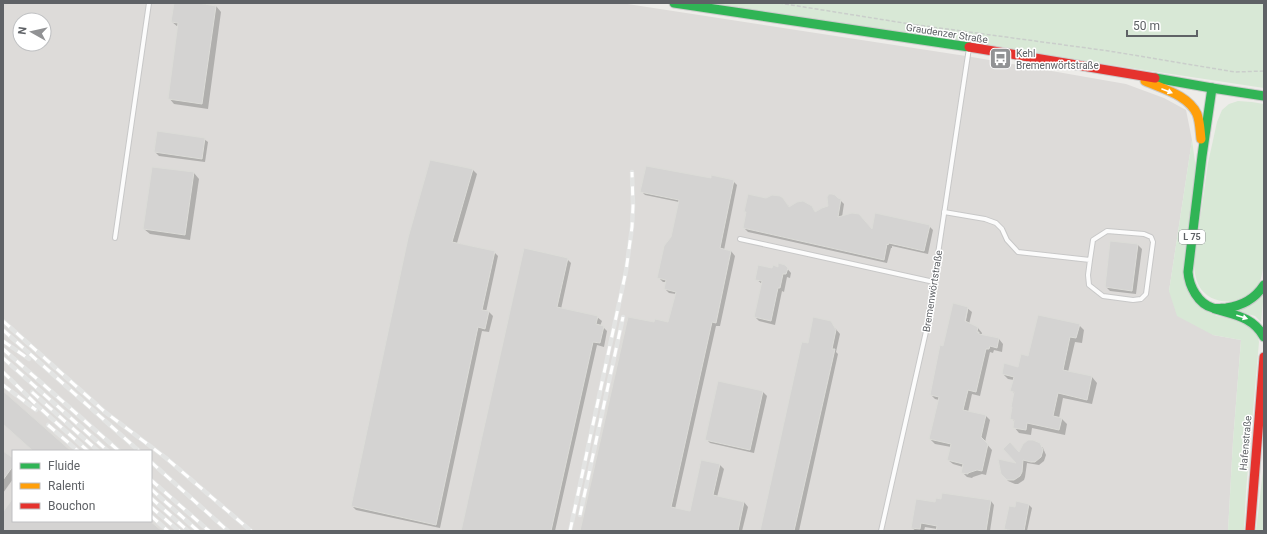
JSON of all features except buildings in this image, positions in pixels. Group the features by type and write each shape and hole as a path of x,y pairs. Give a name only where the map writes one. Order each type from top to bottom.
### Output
{"street":[{"name":"Graudenzer Straße","path":"674,3 1004,52 1132,75 1264,96"},
{"path":"1132,75 1177,95 1190,104 1195,110 1201,127 1202,156"},
{"name":"L 75","path":"1212,88 1202,156 1188,276 1198,298 1213,308"},
{"path":"1213,308 1231,308 1244,304 1255,296 1264,285"},
{"path":"1213,308 1249,320 1260,329 1264,337"},
{"name":"Hafenstraße","path":"1250,531 1264,357"}],"lane":[{"path":"115,238 149,3"},
{"name":"Bremenwörtstraße","path":"881,531 927,326 969,48"},
{"path":"944,212 985,219 996,223 1002,229 1007,240 1018,252 1090,260"},
{"path":"1107,231 1144,234 1150,237 1153,242 1146,294 1141,298 1133,300 1103,296 1089,285 1088,275 1090,260 1093,240 1107,231"},
{"path":"740,239 934,282"}],"path":[{"path":"779,3 910,24 1109,51 1235,72 1264,71"}],"shaded area":[{"path":"3,3 621,3 966,56 1126,84 1164,98 1186,110 1192,140 1169,291 1213,335 1241,340 1228,531 3,531"}],"green space":[{"path":"702,3 1264,3 1264,88"},
{"path":"1238,101 1264,104 1264,260 1263,271 1257,287 1244,298 1227,302 1211,298 1204,293 1197,280 1194,262 1208,163 1217,122 1222,110 1229,104"},
{"path":"1192,140 1196,169 1184,262 1210,313 1217,316 1242,320 1257,333 1259,342 1244,531 1228,531 1241,340 1213,335 1177,316 1169,291"},
{"path":"1264,291 1261,322 1255,316 1235,310"},
{"path":"1264,462 1264,531 1256,531"}],"railway":[{"path":"570,531 626,271 632,227 632,172"},
{"path":"580,515 623,317"},
{"path":"3,321 105,412 166,458 251,531"},
{"path":"3,330 138,450"},
{"path":"3,341 29,359"},
{"path":"3,349 118,450"},
{"path":"3,358 107,450"},
{"path":"3,372 41,409 87,450"},
{"path":"3,385 36,410"},
{"path":"32,392 97,450"},
{"path":"48,425 77,450"},
{"path":"152,463 228,531"},
{"path":"152,481 209,531"},
{"path":"152,490 198,531"},
{"path":"152,499 188,531"},
{"path":"152,508 179,531"},
{"path":"152,517 168,531"}],"traffic: fast":[{"path":"674,3 969,47"},
{"path":"1155,78 1212,88"},
{"path":"1264,96 1212,88 1188,272 1190,283 1195,294 1203,303 1215,308 1226,308 1243,304 1257,294 1264,285"},
{"path":"1215,309 1236,315 1249,321 1260,330 1264,337"}],"traffic: slow":[{"path":"1145,81 1174,93 1193,107 1197,114 1201,139"}],"traffic: jam":[{"path":"969,47 1155,78"},
{"path":"1250,531 1264,357"}],"place":[{"name":"Kehl Bremenwörtstraße","path":"1000,59"}]}
